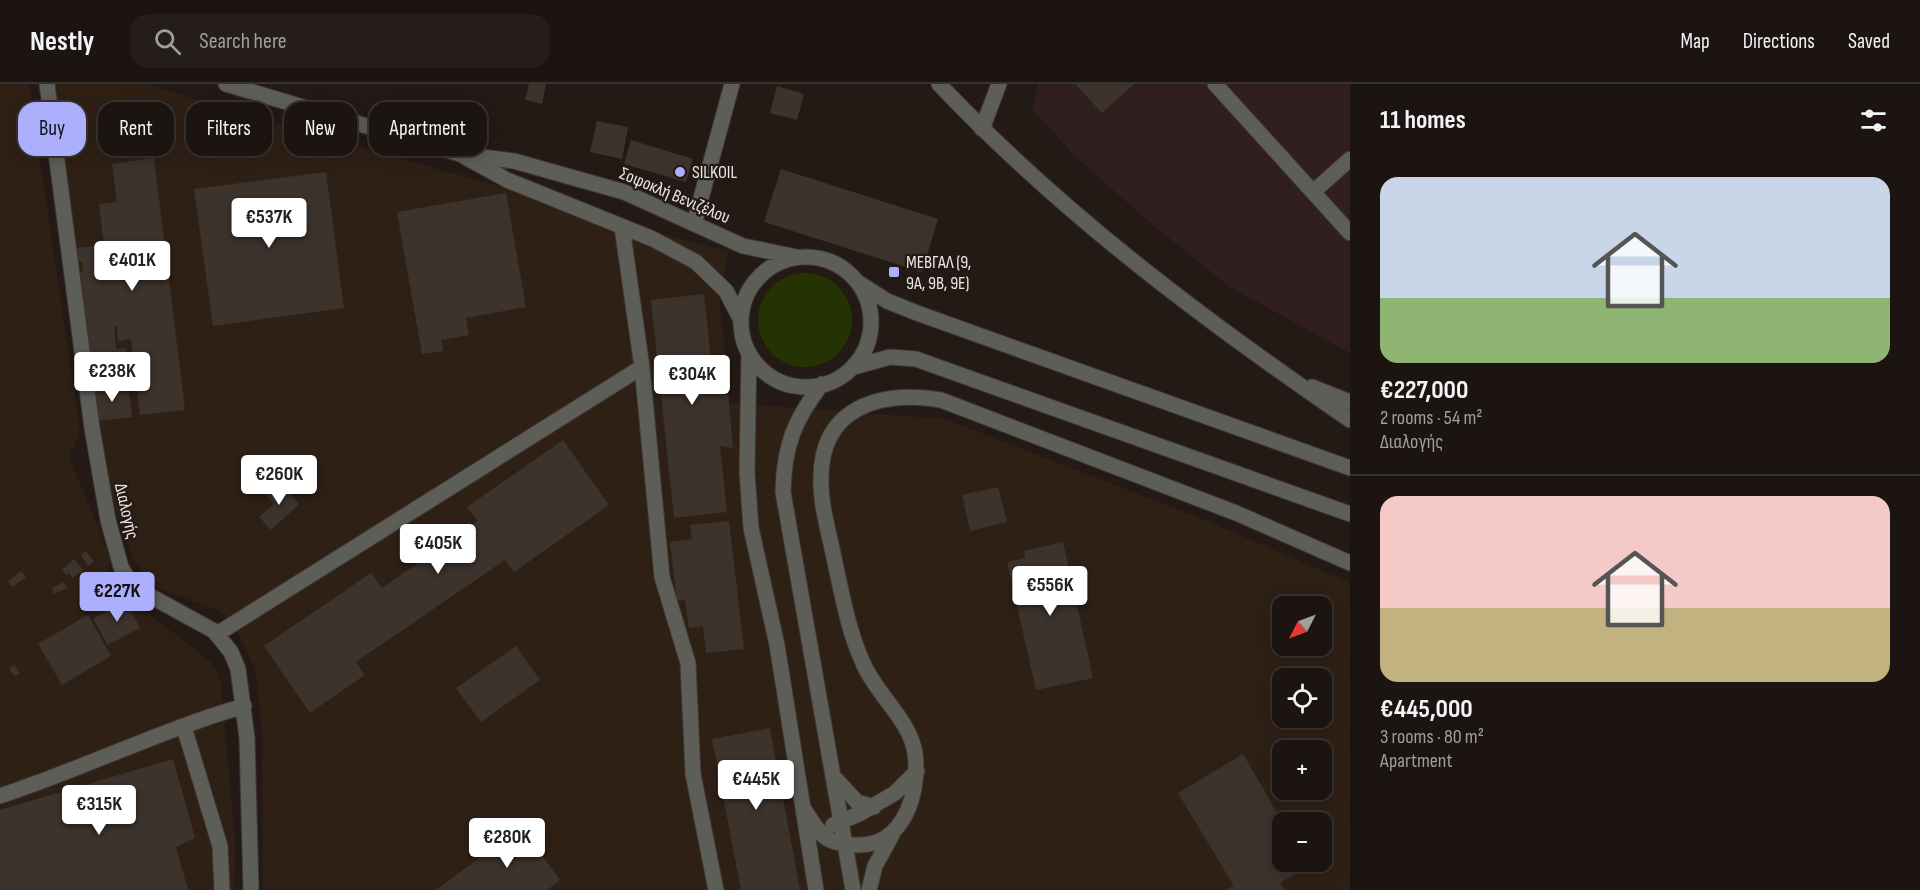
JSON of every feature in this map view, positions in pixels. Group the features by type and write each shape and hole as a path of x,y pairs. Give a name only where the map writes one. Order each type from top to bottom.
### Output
{"street":[{"name":"Διαλογής","path":"47,84 96,460 118,558 126,578 138,590 200,622 217,634 231,652 238,669 244,706 251,890"},
{"name":"Σοφοκλή Βενιζέλου","path":"226,84 369,127"},
{"path":"694,224 732,84"},
{"path":"939,84 982,129 1123,254 1284,375 1350,420"},
{"path":"982,129 999,84"},
{"path":"1215,84 1350,233"},
{"path":"464,156 507,180 622,227 696,262 726,291 740,318 743,341 753,361 770,377 791,386 813,387 835,381 854,367 890,357 915,359 1350,514"},
{"name":"Σοφοκλή Βενιζέλου","path":"475,156 514,161 624,192 743,246 797,256"},
{"path":"1313,192 1350,159"},
{"path":"622,227 642,367 662,577 688,663 693,774 716,890"},
{"path":"740,318 745,296 758,277 776,263 797,256 828,260 843,268 859,283 887,301 917,313 1350,468"},
{"path":"854,367 866,348 872,326 869,304 859,283"},
{"path":"749,353 747,472 751,528 777,645 816,890"},
{"path":"217,634 642,367"},
{"path":"1284,375 1350,402"},
{"path":"822,384 801,412 790,438 784,464 783,492 853,890"},
{"path":"869,890 875,866 910,807 917,782 917,771 914,750 908,733 875,686 854,642 823,502 821,477 823,455 830,435 842,419 858,408 893,397 918,396 941,400 1236,513 1350,563"},
{"path":"1322,504 1350,521"},
{"path":"0,796 69,773 184,727 244,706"},
{"path":"184,727 220,846 222,890"},
{"path":"812,858 825,837 841,820 874,807 895,794 917,771"},
{"path":"833,776 857,802 874,807"},
{"path":"802,808 825,837 845,846 873,845 895,831"}],"shaded area":[{"path":"0,84 29,84 32,102 18,102 18,156 40,156 80,432 69,457 111,559 103,582 114,594 131,600 215,667 221,684 235,843 234,890 0,890"},
{"path":"46,84 143,84 206,102 186,102 186,156 272,156 272,121 284,124 284,156 357,156 357,145 369,149 369,156 394,156 728,252 719,297 730,403 945,419 1210,522 1350,583 1350,890 263,890 262,728 255,669 239,635 220,611 155,587 132,558 91,431 55,156 86,156 86,102 48,102"},
{"path":"1038,84 1350,84 1350,353 1230,287 1148,221 1076,157 1032,109"}],"green space":[{"path":"805,273 823,276 838,287 849,302 852,320 849,338 838,353 823,364 805,367 787,364 772,353 761,338 758,320 761,302 772,287 787,276"}],"building":[{"path":"529,84 546,84 542,104 525,100"},
{"path":"1075,84 1134,84 1102,113"},
{"path":"777,86 804,94 797,120 770,113"},
{"path":"597,121 628,127 622,159 590,152"},
{"path":"631,140 693,159 686,182 624,164"},
{"path":"154,158 185,410 140,415 131,339 118,341 117,326 114,326 116,349 126,348 129,373 89,377 78,273 83,272 82,262 77,262 75,248 104,245 99,204 117,202 112,164"},
{"path":"781,169 938,219 922,272 764,222"},
{"path":"326,172 344,308 213,326 194,189"},
{"path":"506,193 526,307 466,318 469,335 441,340 443,351 422,354 397,212"},
{"path":"704,294 712,370 726,373 733,448 720,446 727,512 674,518 651,300"},
{"path":"123,385 124,392 129,392 132,417 97,421 93,388"},
{"path":"563,440 609,505 514,572 505,560 356,662 365,675 310,713 264,646 371,573 382,588 478,521 467,507"},
{"path":"280,483 299,504 271,530 259,517 274,504 266,495"},
{"path":"998,487 1007,522 970,531 962,495"},
{"path":"729,521 744,649 706,653 703,626 689,628 685,600 677,601 670,542 692,539 690,525"},
{"path":"1063,542 1093,678 1036,690 1007,562 1025,558 1024,551"},
{"path":"86,551 94,562 88,566 81,555"},
{"path":"74,559 83,570 73,578 62,570"},
{"path":"21,571 26,577 12,587 8,581"},
{"path":"64,582 67,588 54,594 52,588"},
{"path":"125,601 140,628 108,645 93,619"},
{"path":"88,615 111,656 62,685 38,644"},
{"path":"516,646 540,680 481,722 456,688"},
{"path":"14,665 20,673 15,676 9,669"},
{"path":"770,728 800,890 741,890 712,739"},
{"path":"1243,754 1277,812 1272,812 1272,872 1299,872 1280,883 1285,890 1227,890 1234,886 1178,793"},
{"path":"173,759 195,838 176,847 188,890 0,890 0,810"},
{"path":"521,827 560,880 547,890 436,890"}],"place":[{"name":"SILKOIL","path":"680,172"},
{"name":"ΜΕΒΓΑΛ (9, 9Α, 9Β, 9Ε)","path":"894,272"}]}
